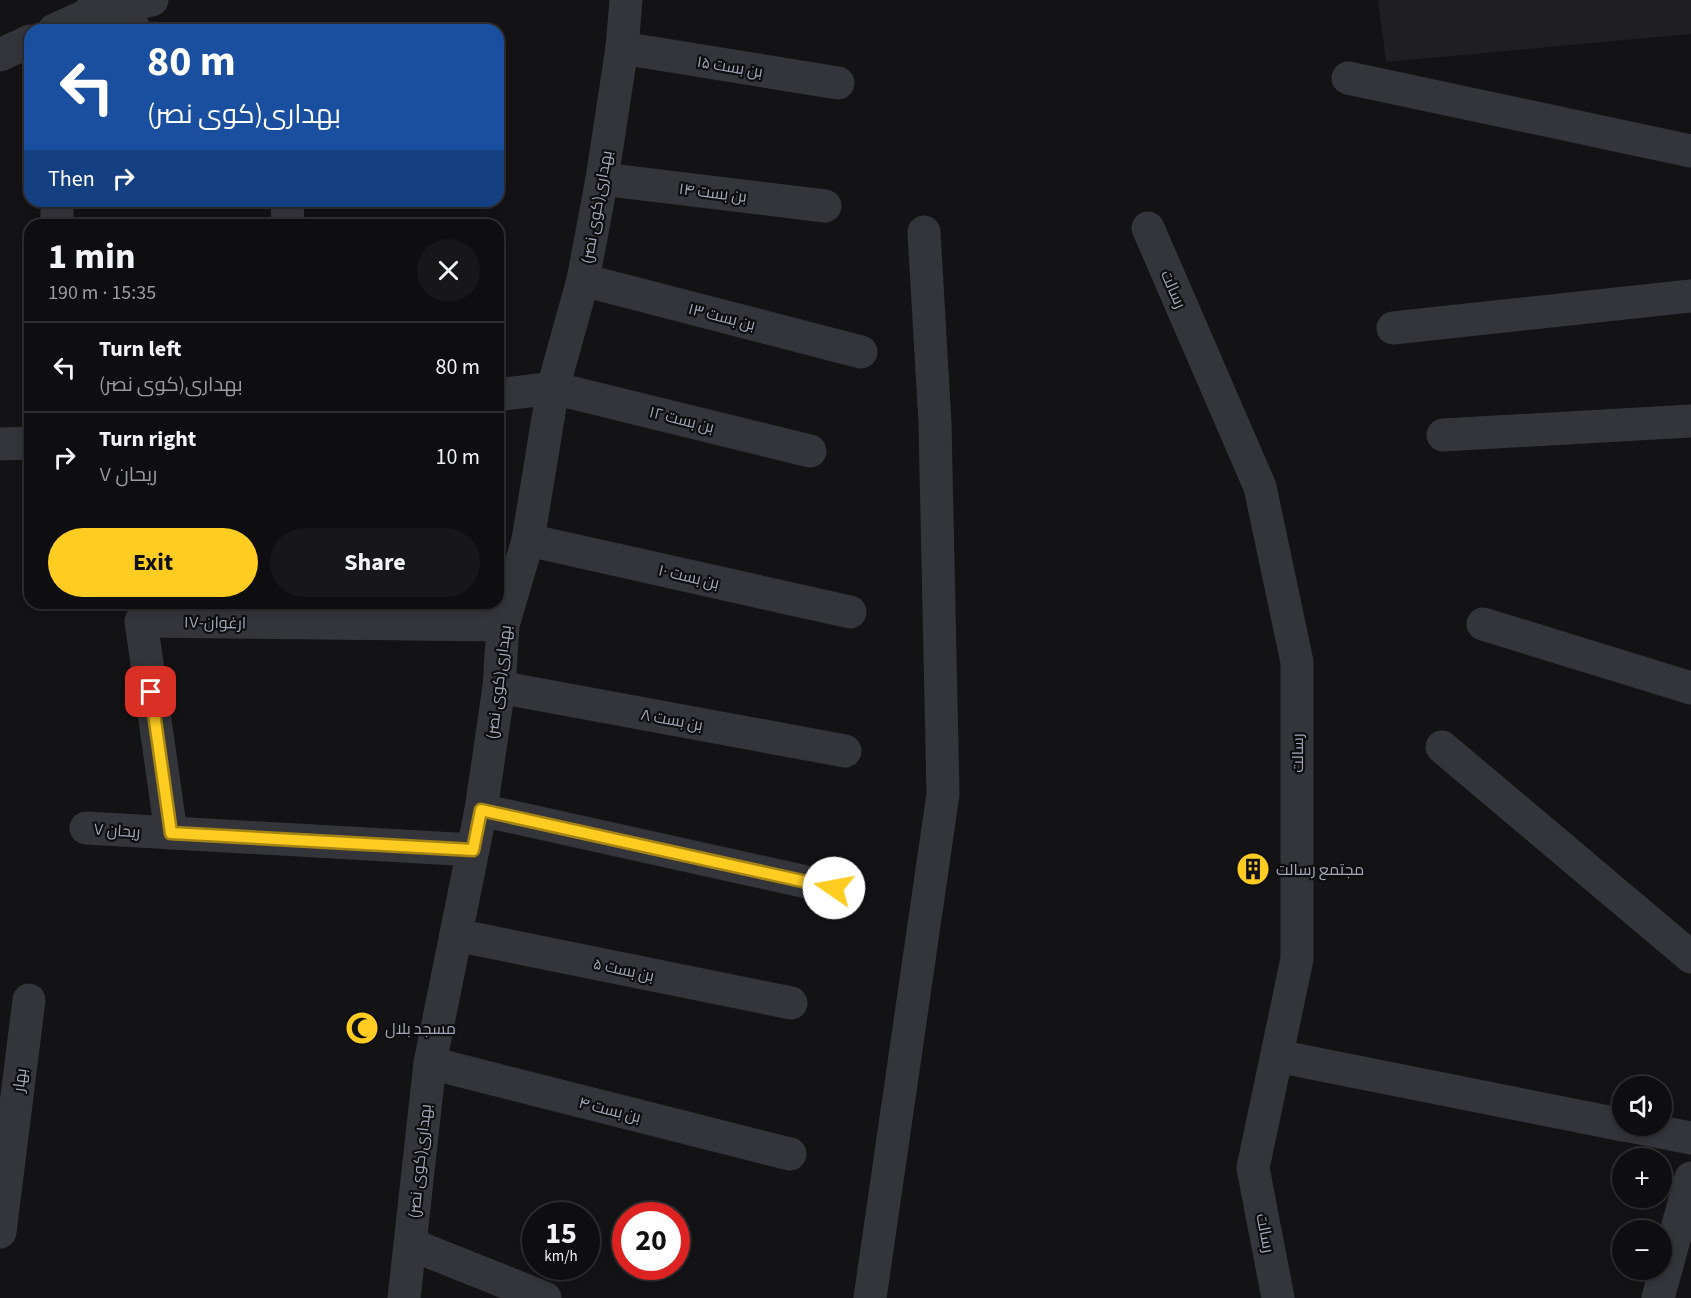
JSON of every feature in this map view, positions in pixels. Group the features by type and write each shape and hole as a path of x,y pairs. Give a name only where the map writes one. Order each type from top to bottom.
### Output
{"street":[{"path":"63,24 90,7 152,0"},
{"name":"بهداری(کوی نصر)","path":"404,1298 430,1063 481,810 499,687 503,625 528,540 553,387 583,280 602,179 622,48 626,0"},
{"path":"90,7 123,24"},
{"path":"0,54 24,44"},
{"name":"بن بست ۱۵","path":"622,48 838,83"},
{"path":"1348,78 1691,151"},
{"name":"بن بست ۱۴","path":"602,179 825,206"},
{"name":"رسالت","path":"1148,228 1260,487 1297,662 1297,959 1253,1168 1278,1298"},
{"path":"870,1298 943,794 935,423 924,231"},
{"name":"بن بست ۱۳","path":"583,280 861,352"},
{"path":"1393,328 1691,296"},
{"path":"504,394 553,387"},
{"name":"بن بست ۱۲","path":"553,387 810,451"},
{"path":"1443,435 1691,421"},
{"path":"0,444 24,443"},
{"name":"بن بست ۱۰","path":"528,540 850,612"},
{"name":"ارغوان-۱۷","path":"171,833 141,621 503,625"},
{"path":"1483,624 1691,688"},
{"name":"بن بست ۸","path":"499,687 845,751"},
{"path":"1442,747 1691,957"},
{"path":"481,810 834,888"},
{"name":"ریحان ۷","path":"86,828 473,850"},
{"name":"بن بست ۵","path":"456,935 791,1004"},
{"name":"بهار","path":"0,1232 29,1000"},
{"path":"1277,1056 1612,1123"},
{"name":"بن بست ۴","path":"430,1063 790,1154"},
{"path":"1672,1134 1691,1138"},
{"path":"1658,1298 1691,1178"},
{"path":"410,1244 545,1298"}],"shaded area":[{"path":"1378,0 1691,0 1691,34 1386,62"}],"place":[{"name":"مجتمع رسالت","path":"1253,869"},
{"name":"مسجد بلال","path":"362,1028"}],"route":[{"path":"151,692 171,833 473,850 481,810 834,888"}]}
